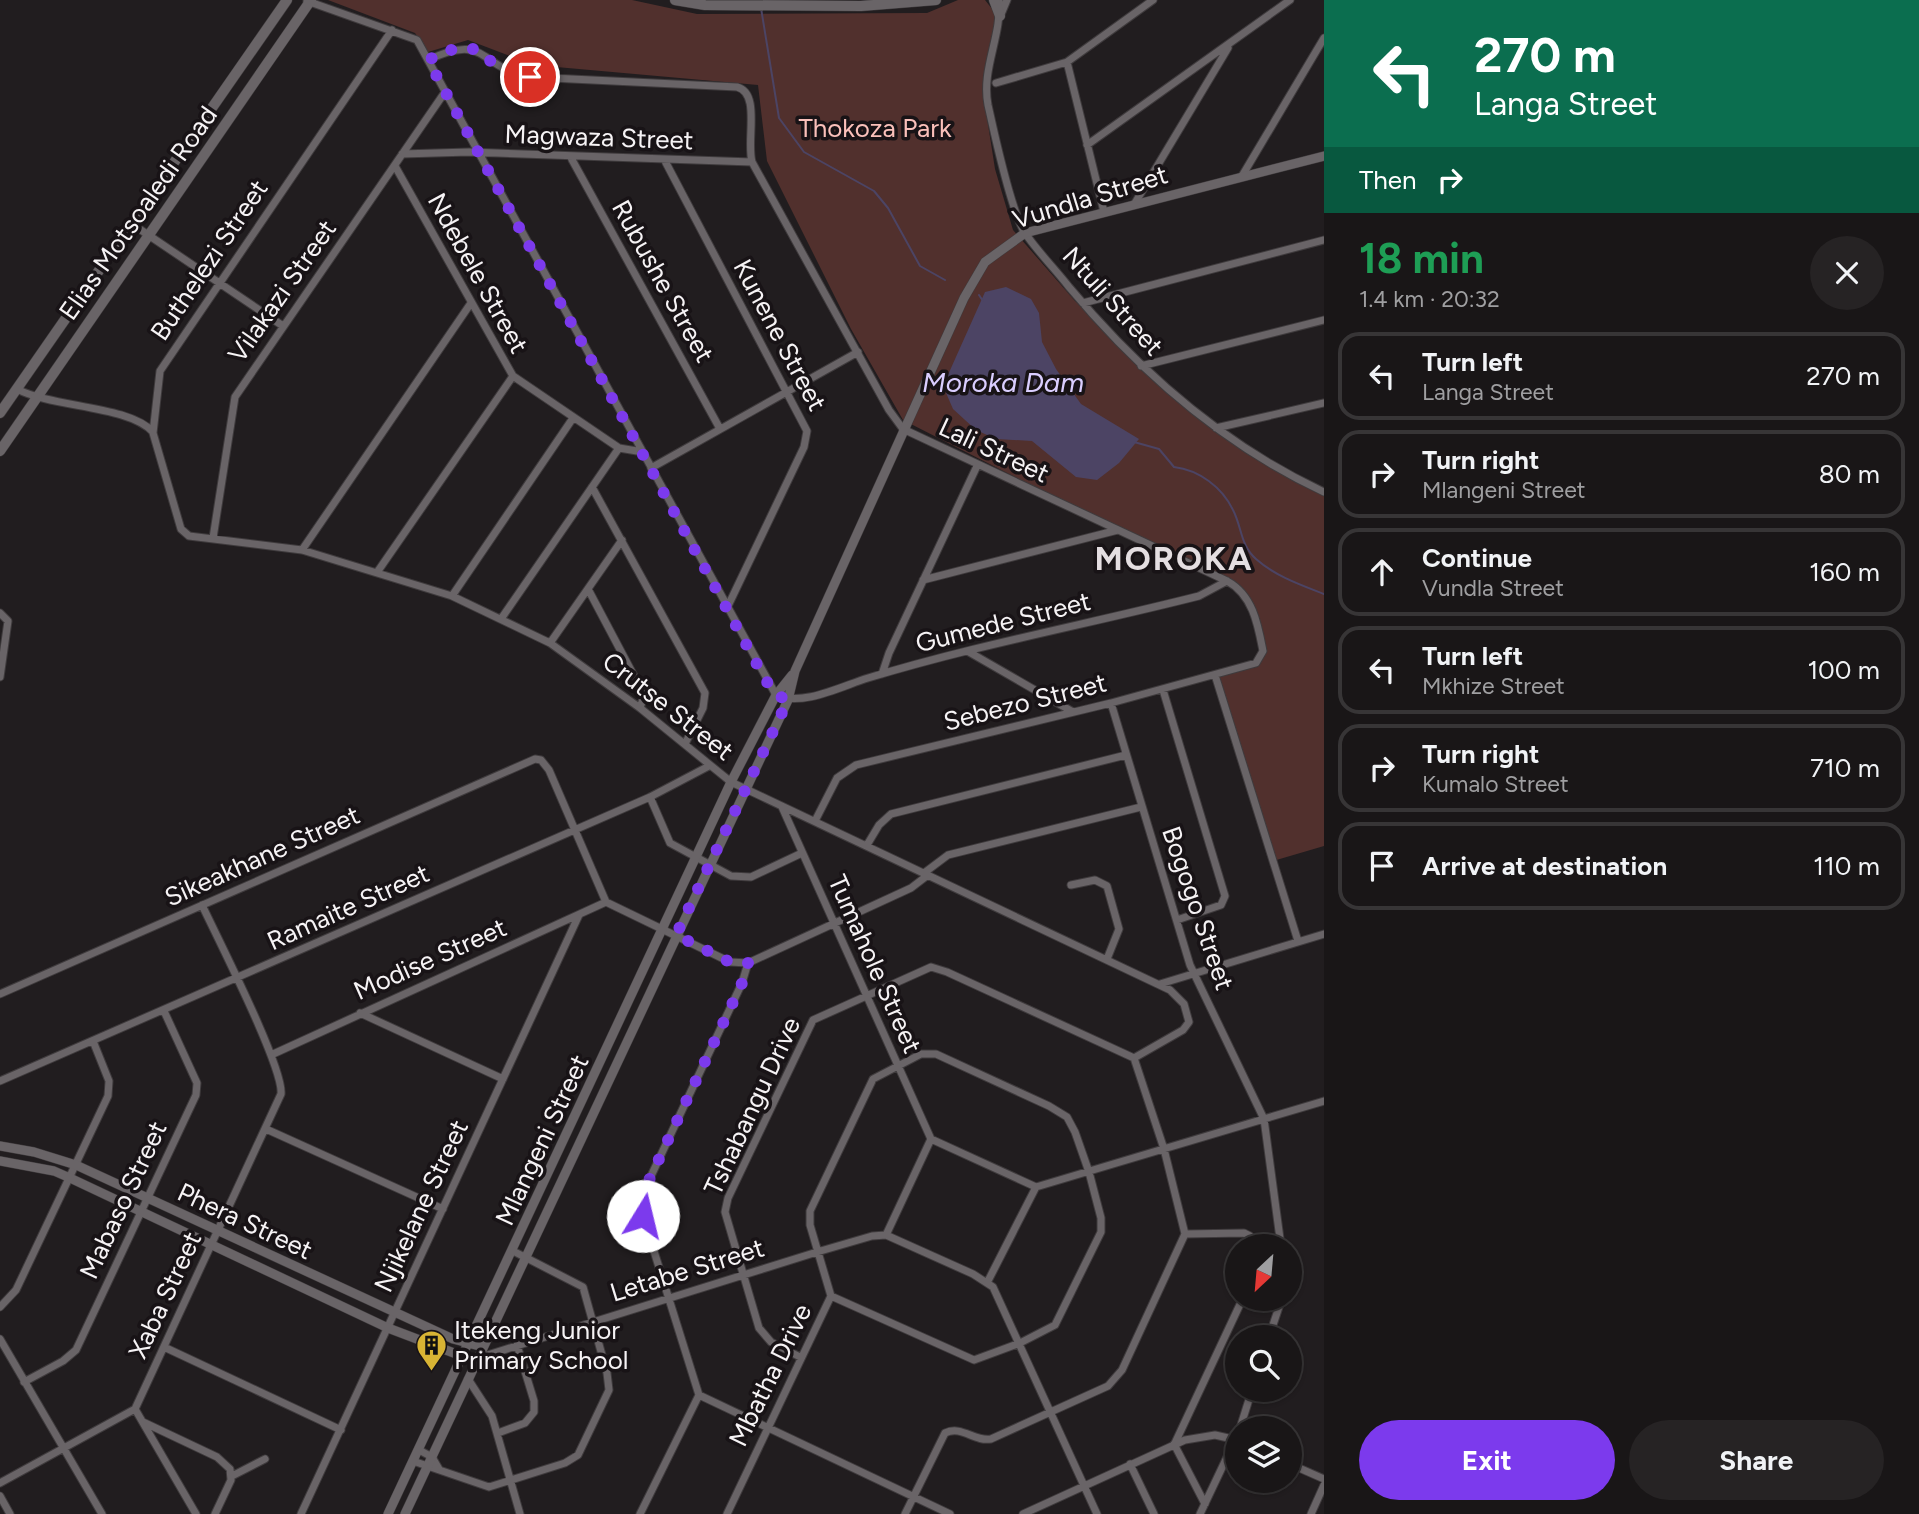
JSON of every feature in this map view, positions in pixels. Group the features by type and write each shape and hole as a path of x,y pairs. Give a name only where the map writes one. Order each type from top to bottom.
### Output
{"main road":[{"name":"Elias Motsoaledi Road","path":"0,413 287,0"},
{"path":"675,0 746,6 884,6 936,0"},
{"path":"994,0 1000,16"},
{"name":"Elias Motsoaledi Road","path":"2,444 309,1"},
{"path":"208,114 230,118"}],"street":[{"name":"Ntuli Street","path":"999,0 1000,16"},
{"name":"Ntuli Street","path":"1007,0 1000,16 987,71 988,105 1009,187 1025,233 1083,303 1141,366 1216,428 1280,471 1324,492"},
{"path":"996,83 1067,62 1153,0"},
{"path":"1087,145 1290,0"},
{"path":"309,1 417,40 727,608 776,695 788,700"},
{"name":"Buthelezi Street","path":"189,536 178,525 153,433 160,371 218,282 392,30"},
{"path":"1242,176 1324,38"},
{"path":"1135,203 1230,44"},
{"name":"Lali Street","path":"428,60 448,50 469,48 482,52 505,70 530,77 743,88 751,98 749,150 752,162 903,429 1227,581"},
{"path":"1067,62 1104,212"},
{"name":"Vilakazi Street","path":"214,538 235,397 445,92"},
{"name":"Magwaza Street","path":"402,154 479,153 752,162"},
{"name":"Rubushe Street","path":"570,156 719,427"},
{"name":"Vundla Street","path":"744,789 788,700 795,671 903,429 979,271 996,251 1025,233 1324,156"},
{"name":"Kunene Street","path":"664,161 805,423 807,438 727,608"},
{"name":"Ndebele Street","path":"395,166 513,376 619,448 643,452"},
{"path":"132,224 283,326"},
{"path":"1083,303 1324,240"},
{"path":"302,550 471,303"},
{"path":"1141,366 1324,320"},
{"path":"651,468 719,427 858,352"},
{"path":"378,571 513,376"},
{"path":"17,389 35,399 131,418 153,433"},
{"path":"1216,428 1324,403"},
{"path":"452,596 573,418"},
{"path":"501,619 619,448"},
{"path":"882,674 977,466"},
{"path":"1310,486 1324,482"},
{"path":"592,487 705,693 702,708 685,744"},
{"path":"923,580 1119,530"},
{"name":"Crutse Street","path":"189,536 302,550 378,571 452,596 550,643 639,708 709,766 744,789 1160,984 1185,1004 1189,1022 1183,1030 1134,1058"},
{"path":"550,643 622,540"},
{"name":"Sebezo Street","path":"815,821 837,778 848,768 1163,690 1256,663 1262,656 1263,649 1249,601 1241,590 1227,581"},
{"name":"Gumede Street","path":"788,700 882,674 1199,596 1227,581"},
{"path":"588,589 642,691 643,699 639,708"},
{"path":"0,613 8,621 0,677"},
{"path":"969,652 1073,712"},
{"name":"Vundla Street","path":"732,782 776,695 795,671"},
{"path":"1215,675 1298,941"},
{"path":"1163,690 1225,896 1216,908 1177,920"},
{"name":"Bogogo Street","path":"1111,703 1193,972 1264,1119 1279,1234"},
{"path":"867,845 884,818 891,814 1126,755"},
{"name":"Sikeakhane Street","path":"0,994 529,761 541,760 549,770 574,829"},
{"name":"Ramaite Street","path":"0,1082 650,797 709,766"},
{"name":"Mlangeni Street","path":"388,1514 470,1345 732,782"},
{"name":"Mlangeni Street","path":"405,1514 744,789"},
{"path":"650,797 670,843 696,860 731,876 744,879 802,853"},
{"name":"Tumahole Street","path":"782,806 931,1139"},
{"path":"574,829 606,902 730,962 748,963 911,888 947,855 1141,807"},
{"path":"1071,885 1095,880 1107,886 1119,929 1107,958"},
{"name":"Modise Street","path":"271,1055 606,902"},
{"name":"Xaba Street","path":"135,1409 266,1129 281,1088 271,1055 202,905"},
{"name":"Njikelane Street","path":"301,1514 579,915"},
{"path":"1160,984 1324,934"},
{"path":"640,1514 699,1395 667,1297 641,1200 748,963"},
{"name":"Tshabangu Drive","path":"800,1357 764,1336 726,1219 728,1198 807,1028 824,1013 924,969 939,968 1134,1058"},
{"name":"Mabaso Street","path":"24,1382 76,1350 197,1087 164,1012"},
{"path":"360,1013 503,1079"},
{"path":"0,1307 16,1290 109,1090 109,1081 93,1041"},
{"name":"Mbatha Drive","path":"727,1514 831,1296 809,1217 867,1089 880,1074 921,1054 936,1054 1049,1106 1072,1124 1089,1172 1102,1225 1098,1240 1058,1320 1020,1343 977,1360 831,1296"},
{"path":"905,1514 939,1442 949,1431 991,1440 1108,1386 1119,1376 1185,1234 1164,1149 1134,1058"},
{"path":"1097,1514 1020,1343 988,1281 886,1235 931,1139 1036,1187 1324,1101"},
{"path":"266,1129 443,1209"},
{"name":"Phera Street","path":"0,1146 34,1152 76,1165 395,1313 483,1348"},
{"name":"Phera Street","path":"0,1161 54,1171 388,1328 463,1358"},
{"path":"988,1281 1036,1187"},
{"path":"1185,1234 1246,1234"},
{"name":"Letabe Street","path":"478,1358 667,1297 872,1236 886,1235"},
{"path":"413,1461 483,1487 511,1483 572,1460 582,1448 609,1391 607,1373 583,1287 513,1251"},
{"path":"1174,1444 1237,1311"},
{"path":"0,1339 102,1514"},
{"path":"498,1433 525,1423 534,1412 534,1401 517,1345"},
{"path":"164,1347 341,1430"},
{"name":"Letabe Street","path":"483,1348 501,1349"},
{"path":"463,1358 478,1358"},
{"path":"468,1379 482,1396 498,1433 520,1514"},
{"path":"699,1395 950,1514"},
{"path":"0,1483 135,1409 196,1514"},
{"path":"143,1422 217,1457 230,1469 232,1476"},
{"path":"1023,1514 1174,1444 1204,1436 1225,1437"},
{"path":"1174,1444 1205,1504"},
{"path":"419,1450 432,1457 439,1469"},
{"path":"215,1514 232,1476 265,1459"},
{"path":"1200,1514 1225,1463"},
{"path":"1130,1464 1154,1514"},
{"path":"1302,1469 1324,1479"},
{"path":"1311,1514 1324,1485"},
{"path":"0,1496 10,1514"}],"green space":[{"name":"Thokoza Park","path":"328,0 632,0 697,14 927,13 958,0 985,0 1000,19 985,105 995,169 1013,230 1075,301 1198,412 1279,468 1324,490 1324,846 1273,861 1217,677 1253,661 1265,649 1247,593 1239,585 1119,530 903,420 851,329 767,161 758,85 534,65 468,40 428,52 415,33"}],"water":[{"name":"Moroka Dam","path":"1006,287 1031,299 1039,313 1042,342 1056,369 1081,404 1139,439 1119,463 1097,480 1076,477 1032,441 996,439 976,430 953,409 943,386 985,292"}],"waterway":[{"path":"761,8 779,118 804,152 874,191 888,208 920,266 945,280"},
{"path":"979,295 983,301"},
{"path":"1134,442 1159,449 1174,467 1209,481 1228,502 1247,548 1256,559 1280,575 1324,594"}],"place":[{"name":"Itekeng Junior Primary School","path":"431,1372"}],"district":[{"name":"MOROKA","path":"1174,558"}],"route":[{"path":"530,77 494,64 476,49 448,50 428,60 765,679 776,695 788,700 676,935 730,962 748,963 742,983 643,1193 643,1216"}]}
